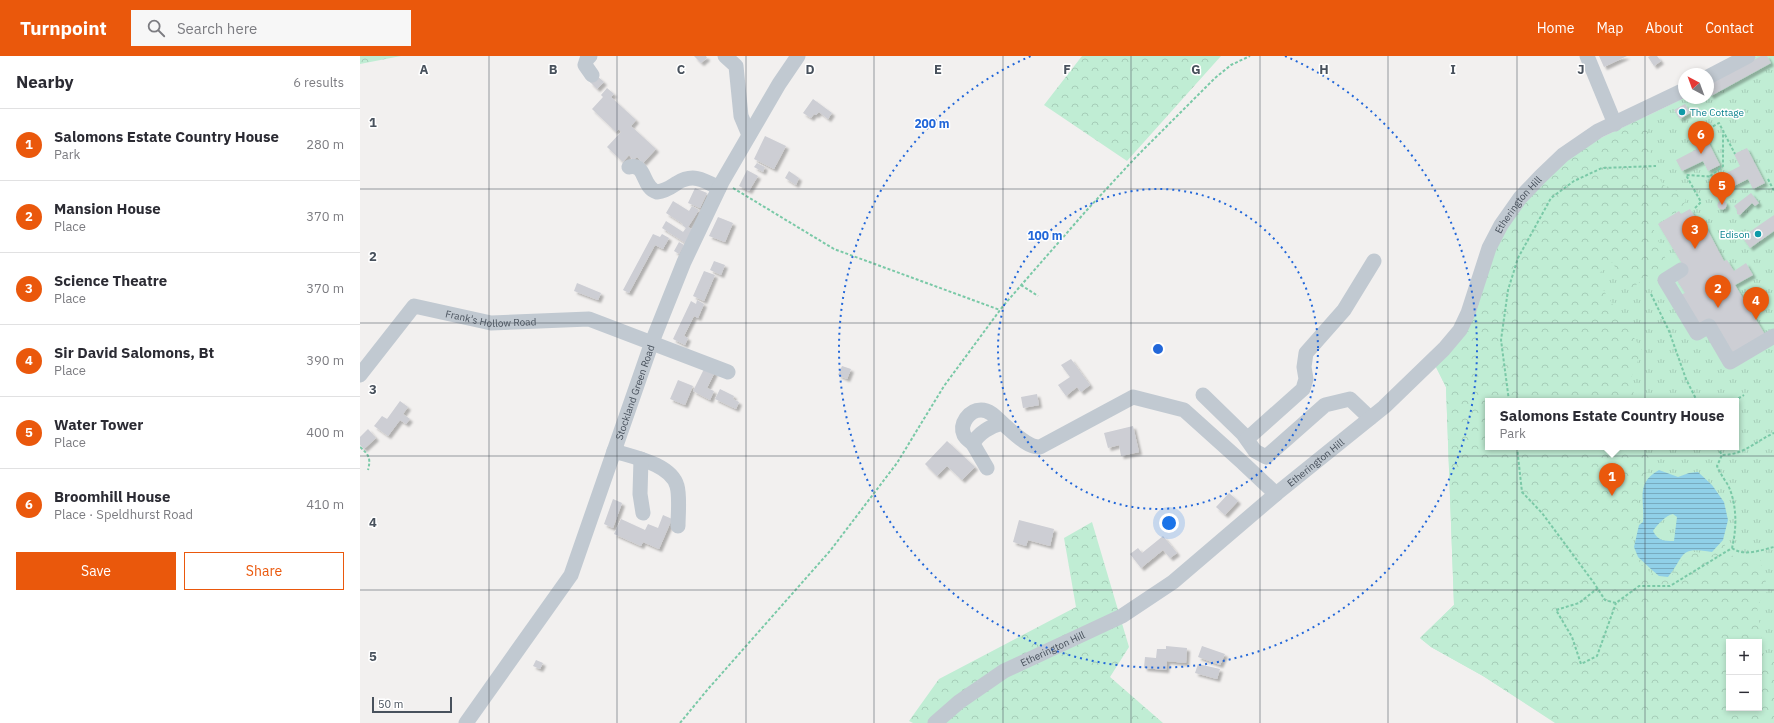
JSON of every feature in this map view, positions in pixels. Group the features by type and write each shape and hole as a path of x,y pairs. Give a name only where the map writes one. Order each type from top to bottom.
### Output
{"street":[{"path":"590,56 585,65 592,75"},
{"path":"725,56 736,66 742,116 749,135"},
{"name":"Stockland Green Road","path":"466,723 571,575 652,342 684,262 720,185 798,56"},
{"path":"1587,56 1615,124"},
{"path":"1714,74 1748,56"},
{"name":"Etherington Hill","path":"935,723 959,702 1004,671 1122,616 1173,582 1276,494 1384,407 1444,349 1460,330 1468,313 1489,248 1501,225 1520,198 1563,155 1598,131 1678,93"},
{"path":"629,167 637,167 642,171 648,187 657,192 669,189 689,178 697,178 720,185"},
{"path":"1247,439 1303,389 1306,379 1304,367 1306,353 1344,310 1374,261"},
{"path":"1681,270 1665,280 1697,333 1709,326 1730,362 1753,350 1774,336"},
{"name":"Frank's Hollow Road","path":"360,375 414,306 491,324 589,318 652,342"},
{"path":"652,342 728,372"},
{"path":"1203,395 1247,439 1255,451 1266,457 1325,405 1350,399 1370,418"},
{"path":"987,468 973,444 966,438 962,428 965,420 972,414 981,410 988,412 1028,444 1034,447 1040,447 1133,396 1184,410 1276,494"},
{"path":"973,444 985,431 1002,423"},
{"path":"614,451 641,459 671,474 678,486 678,526"},
{"path":"641,459 640,494 643,513"}],"path":[{"path":"680,723 830,551 897,464 944,386 1000,310 1021,285 1086,210 1136,157 1215,78 1231,65 1250,56"},
{"path":"1699,122 1712,127 1719,123 1735,154"},
{"path":"1709,176 1723,166 1723,131"},
{"path":"1509,398 1501,340 1508,290 1518,258 1551,198 1574,181 1602,168 1656,166"},
{"path":"1695,208 1701,202 1686,175 1718,177"},
{"path":"1768,179 1774,191"},
{"path":"720,185 834,249 1000,310"},
{"path":"1021,285 1038,296"},
{"path":"1651,294 1669,331 1686,379 1696,398"},
{"path":"1739,398 1744,395"},
{"path":"1722,454 1733,454 1749,449 1774,433"},
{"path":"360,447 369,455 370,461 368,470"},
{"path":"1517,450 1522,492 1542,513 1598,588 1605,600 1616,603"},
{"path":"1719,450 1722,454"},
{"path":"1598,588 1579,603 1556,610 1572,637 1581,664 1597,656 1616,603 1639,586 1670,586 1732,548 1735,536 1733,499 1717,466 1722,454"},
{"path":"1732,548 1738,552 1754,552 1774,547"}],"green space":[{"path":"360,56 401,56 360,64"},
{"path":"1082,56 1221,56 1127,161 1044,105"},
{"path":"1757,56 1774,56 1774,723 1547,717 1483,676 1431,647 1420,638 1454,605 1446,387 1435,365 1595,141 1678,101 1678,104 1714,104 1714,79"},
{"path":"1646,116 1652,165 1663,185 1684,196 1685,201 1676,212 1653,228 1667,262 1629,290 1612,262 1595,277 1642,350 1631,378 1634,398 1485,398 1485,450 1644,450 1653,462 1637,488 1639,517 1630,547 1645,568 1650,572 1668,580 1688,552 1713,555 1724,543 1730,554 1734,557 1743,559 1760,559 1768,590 1757,606 1762,639 1726,639 1726,711 1762,711 1762,642 1765,663 1774,662 1774,723 1555,723 1483,676 1431,647 1420,638 1454,605 1446,387 1435,365 1500,238 1526,201 1568,158 1595,141"},
{"path":"1092,522 1129,647 1110,677 1163,723 913,723 909,721 939,679 1076,607 1064,538"}],"water":[{"path":"1659,470 1678,477 1689,473 1698,472 1712,485 1724,502 1728,520 1723,540 1712,552 1701,550 1688,551 1684,554 1668,577 1659,576 1652,570 1638,557 1634,547 1639,525 1643,522 1644,486 1652,475","holes":["1673,514 1677,517 1674,541 1659,539 1653,531 1657,526 1667,516"]}],"building":[{"path":"694,56 706,56 707,58 701,63"},
{"path":"1599,56 1627,56 1604,67"},
{"path":"1657,56 1661,61 1654,66 1648,57"},
{"path":"1761,56 1767,56 1771,63 1714,94 1714,82"},
{"path":"597,76 604,82 597,89 590,82"},
{"path":"607,88 614,94 611,97 636,120 631,126 656,149 643,163 637,157 633,160 629,155 623,162 607,147 621,132 619,129 616,132 592,109 603,97 601,95"},
{"path":"813,99 832,113 828,119 819,112 816,115 814,114 811,118 803,113"},
{"name":"The Cottage","path":"1685,104 1690,113 1680,119 1674,110"},
{"path":"1702,130 1720,165 1708,171 1703,161 1682,171 1676,160 1697,149 1690,136"},
{"path":"765,136 786,146 774,169 754,159"},
{"path":"1747,148 1765,183 1753,189 1748,179 1726,190 1719,177 1740,166 1734,154"},
{"path":"757,163 765,167 763,172 754,167"},
{"path":"747,170 758,176 749,191 739,186"},
{"path":"789,171 799,178 796,185 785,178"},
{"path":"695,188 707,193 700,208 688,203"},
{"path":"1751,193 1759,203 1755,206 1752,203 1740,215 1737,214 1737,210 1734,206"},
{"path":"673,201 689,211 692,206 699,210 688,227 695,231 687,244 662,228 666,221 683,232 686,228 682,225 683,224 666,213"},
{"path":"1720,201 1724,201 1726,205 1724,209 1720,209 1718,207 1718,203"},
{"path":"1690,209 1702,228 1705,225 1724,261 1727,260 1734,271 1746,263 1753,275 1735,285 1766,336 1734,355 1714,321 1700,329 1680,295 1685,293 1676,279 1687,272 1658,224 1679,211 1681,214"},
{"name":"Edison","path":"1774,215 1774,231 1750,248 1742,237"},
{"path":"718,217 733,223 725,242 709,236"},
{"path":"653,234 660,237 662,234 669,238 663,249 655,245 629,293 623,290"},
{"path":"679,242 684,245 679,254 674,251"},
{"path":"714,261 725,265 721,275 710,270"},
{"path":"704,271 715,275 704,301 693,296"},
{"path":"577,283 601,293 598,300 574,291"},
{"path":"697,300 704,304 698,318 694,316 684,336 688,338 685,345 673,339 691,301 696,304"},
{"path":"1071,359 1090,385 1081,392 1077,387 1066,396 1058,385 1070,377 1061,365"},
{"path":"842,366 851,369 847,379 838,375"},
{"path":"705,367 715,372 707,388 714,391 710,400 693,391"},
{"path":"678,380 693,386 685,405 670,399"},
{"path":"720,389 734,396 733,399 739,402 736,409 715,399"},
{"path":"1037,394 1039,405 1023,408 1021,397"},
{"path":"400,401 408,407 403,414 410,419 406,424 400,420 388,436 374,426 382,416 387,419"},
{"path":"1133,426 1139,452 1121,456 1119,445 1108,448 1104,433"},
{"path":"368,429 376,438 364,449 360,445 360,437"},
{"path":"947,441 975,467 962,480 947,466 937,476 925,464"},
{"path":"1229,493 1238,501 1225,515 1216,507"},
{"path":"613,499 622,503 613,528 604,524"},
{"path":"663,515 672,519 659,549 643,542 641,546 614,534 621,519 645,530 648,524 658,528"},
{"path":"1019,520 1054,529 1050,546 1028,540 1026,546 1013,542"},
{"path":"1163,536 1177,553 1170,558 1163,550 1141,568 1130,554 1138,548 1142,553"},
{"path":"1166,646 1187,648 1186,663 1167,661 1166,670 1144,668 1145,657 1156,658 1157,649 1166,649"},
{"path":"1202,646 1225,654 1220,665 1198,657"},
{"path":"536,660 543,663 540,669 533,666"},
{"path":"1198,664 1220,669 1217,679 1195,673"}],"place":[{"name":"The Cottage","path":"1682,112"},
{"name":"Broomhill House","path":"1701,154"},
{"name":"Water Tower","path":"1722,205"},
{"name":"Edison","path":"1758,234"},
{"name":"Science Theatre","path":"1695,249"},
{"name":"Mansion House","path":"1718,308"},
{"name":"Sir David Salomons, Bt","path":"1756,320"},
{"name":"Salomons Estate Country House","path":"1612,496"}]}
